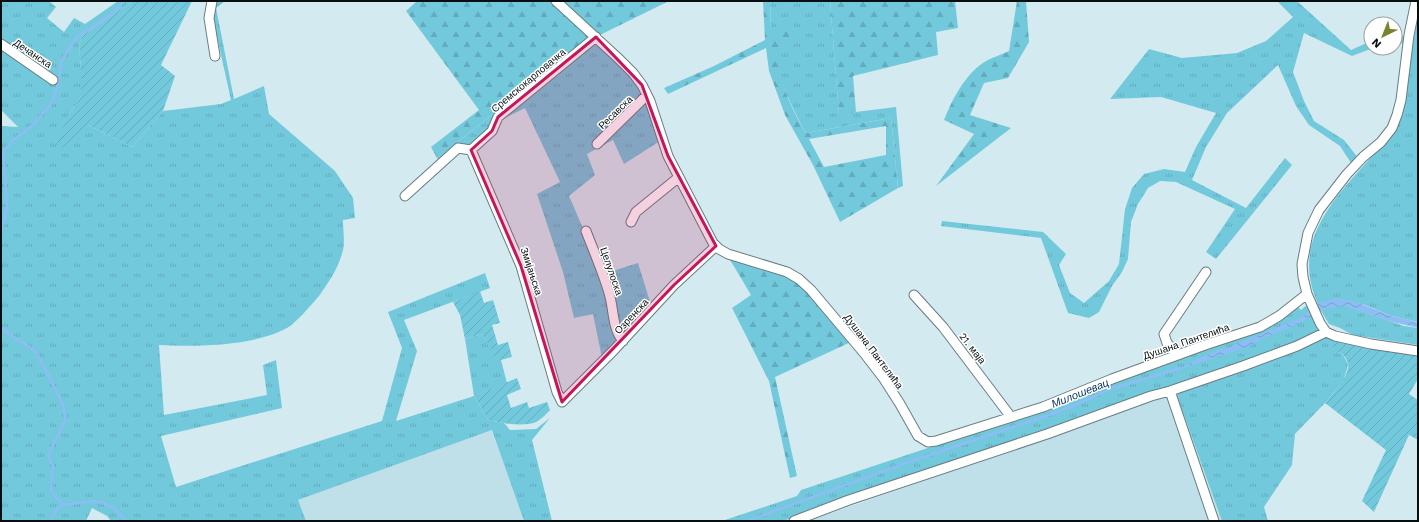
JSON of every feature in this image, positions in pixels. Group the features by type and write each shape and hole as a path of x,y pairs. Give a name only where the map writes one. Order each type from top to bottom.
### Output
{"street":[{"path":"212,1 209,18 215,56"},
{"name":"Душана Пантелића","path":"556,1 633,73 642,85 658,123 668,156 709,237 716,246 728,254 787,272 799,279 811,290 884,379 918,436 928,442 936,442 1043,407 1112,379 1260,327 1309,298"},
{"path":"1416,1 1409,34 1397,115 1392,128 1381,142 1363,157 1337,186 1319,210 1308,233 1302,264 1303,277 1309,298 1320,323 1326,332 1335,336 1371,344 1418,351"},
{"name":"Сремскокарловачка","path":"471,150 492,131 498,117 596,37"},
{"name":"Дечанска","path":"1,44 53,80"},
{"name":"Ресавска","path":"597,144 647,95"},
{"path":"405,196 458,148 471,150"},
{"name":"Змијањска","path":"471,150 521,266 553,379 562,402"},
{"path":"631,222 636,212 679,177"},
{"name":"Целулоска","path":"586,231 605,278 618,336 623,341"},
{"name":"Озренска","path":"562,402 623,341 674,285 716,246"},
{"path":"1178,355 1167,342 1164,334 1206,272"},
{"name":"21. маја","path":"914,295 943,327 1011,417"},
{"path":"794,521 849,500 1047,434 1151,396 1170,391 1290,348 1316,338 1326,332"},
{"path":"1170,391 1214,521"}],"highlighted area":[{"path":"596,37 642,85 668,156 716,246 674,285 562,402 521,266 471,150 492,131 498,117"}],"shaded area":[{"path":"1176,393 1222,521 809,521"},
{"path":"492,430 524,521 306,521 298,500"}],"green space":[{"path":"1,1 49,1 56,7 47,18 64,32 74,18 85,24 118,1 133,1 82,36 79,45 81,96 67,118 88,125 132,147 163,111 221,104 231,100 211,9 214,1 225,1 216,8 234,99 264,86 269,114 335,171 353,198 355,218 343,220 344,246 336,268 319,296 291,326 259,339 242,342 190,346 159,345 164,415 267,395 263,365 276,360 282,408 161,436 176,487 382,421 402,348 388,312 485,273 490,288 404,320 417,351 396,421 474,396 488,420 504,423 510,430 536,429 550,418 532,440 552,521 524,521 492,430 298,500 306,521 111,521 107,516 92,508 86,521 1,521 1,126 18,127 1,110"},
{"path":"133,1 192,1 161,65 175,76 163,111 132,147 88,125 65,148 56,143 67,118 81,96 79,45 82,36"},
{"path":"417,1 669,1 602,34 576,49 437,158 431,147 479,110 406,11"},
{"path":"763,1 770,1 771,29 790,29 794,48 778,52 779,63 783,84 795,114 806,133 891,118 898,188 840,222 813,165 785,115 769,71 766,48 668,94 664,88 714,66 765,40","holes":["886,126 886,155 824,167 809,139"]},
{"path":"770,1 830,1 839,114 896,107 903,186 898,188 891,118 806,133 786,93 777,59 778,51 790,29 771,29"},
{"path":"830,1 955,1 958,28 936,32 938,55 853,76 856,112 839,115"},
{"path":"1017,1 1026,1 1029,42 1008,78 984,83 970,115 1011,128 936,186 974,134 944,120 947,112 964,81 976,68 986,61 1009,51"},
{"path":"1277,1 1297,1 1351,50 1363,45 1363,52 1352,56 1304,33 1293,72 1304,101 1314,121 1344,140 1359,159 1353,166 1340,146 1309,125 1296,106 1278,65 1227,113 1206,147 1192,180 1246,208 1285,158 1292,165 1216,259 1206,252 1235,209 1176,182 1160,181 1148,188 1138,204 1131,222 1128,259 1099,312 1089,318 1068,313 1041,238 941,226 942,221 1043,232 1066,254 1059,265 1070,293 1084,303 1109,281 1119,264 1125,209 1132,188 1144,174 1164,169 1185,172 1196,147 1216,113 1161,97 1110,99 1149,49 1182,58 1237,53 1266,41 1293,17"},
{"path":"1418,14 1418,322 1392,316 1365,305 1340,299 1349,307 1404,326 1418,328 1418,345 1353,335 1329,324 1316,300 1310,278 1309,258 1314,238 1322,219 1334,200 1389,138 1400,121"},
{"path":"594,39 610,51 647,95 660,141 624,164 613,140 587,154 595,175 569,196 585,233 600,275 638,263 651,305 602,358 593,314 574,318 563,272 537,194 560,182 525,108 501,120 442,166 437,158 576,49"},
{"path":"726,253 777,271 807,288 851,342 775,377 797,476 790,478 769,381 732,308 751,295"},
{"path":"480,291 484,303 493,300 500,323 492,325 498,345 508,342 512,357 497,361 482,334 465,339 460,315 453,302"},
{"path":"1310,302 1321,326 1316,335 1242,365 783,521 722,521 797,496 801,490 952,440 1230,340 1296,305 1301,310"},
{"path":"482,334 497,360 501,360 507,383 474,396 465,339"},
{"path":"1329,335 1348,364 1347,369 1343,381 1325,403 1295,434 1292,465 1264,507 1268,521 1222,521 1176,393 1315,342"},
{"path":"1329,335 1418,351 1418,379 1409,394 1418,400 1418,440 1409,435 1374,512 1362,501 1386,450 1325,403 1344,378 1348,368 1348,363 1345,357 1334,351"},
{"path":"517,378 521,389 507,395 511,408 527,402 529,408 547,402 550,410 538,421 527,424 520,425 488,420 474,396"}],"water":[{"path":"1335,298 1356,302 1392,316 1418,322 1418,328 1389,321 1343,306 1326,309 1296,325 1264,338 1247,347 1177,370 1204,356 1300,318 1319,303"}],"waterway":[{"path":"1,231 7,209 3,160 4,151 13,140 33,125 52,103 59,81 61,62 73,42 79,35 115,11 124,1"},
{"path":"1,328 34,350 48,374 64,407 65,421 48,455 53,467 51,491 63,505"},
{"name":"Милошевац","path":"747,521 903,464 1049,415 1108,390 1180,368"},
{"path":"50,521 56,510 63,505 92,501 101,502 114,508 127,521"}]}
